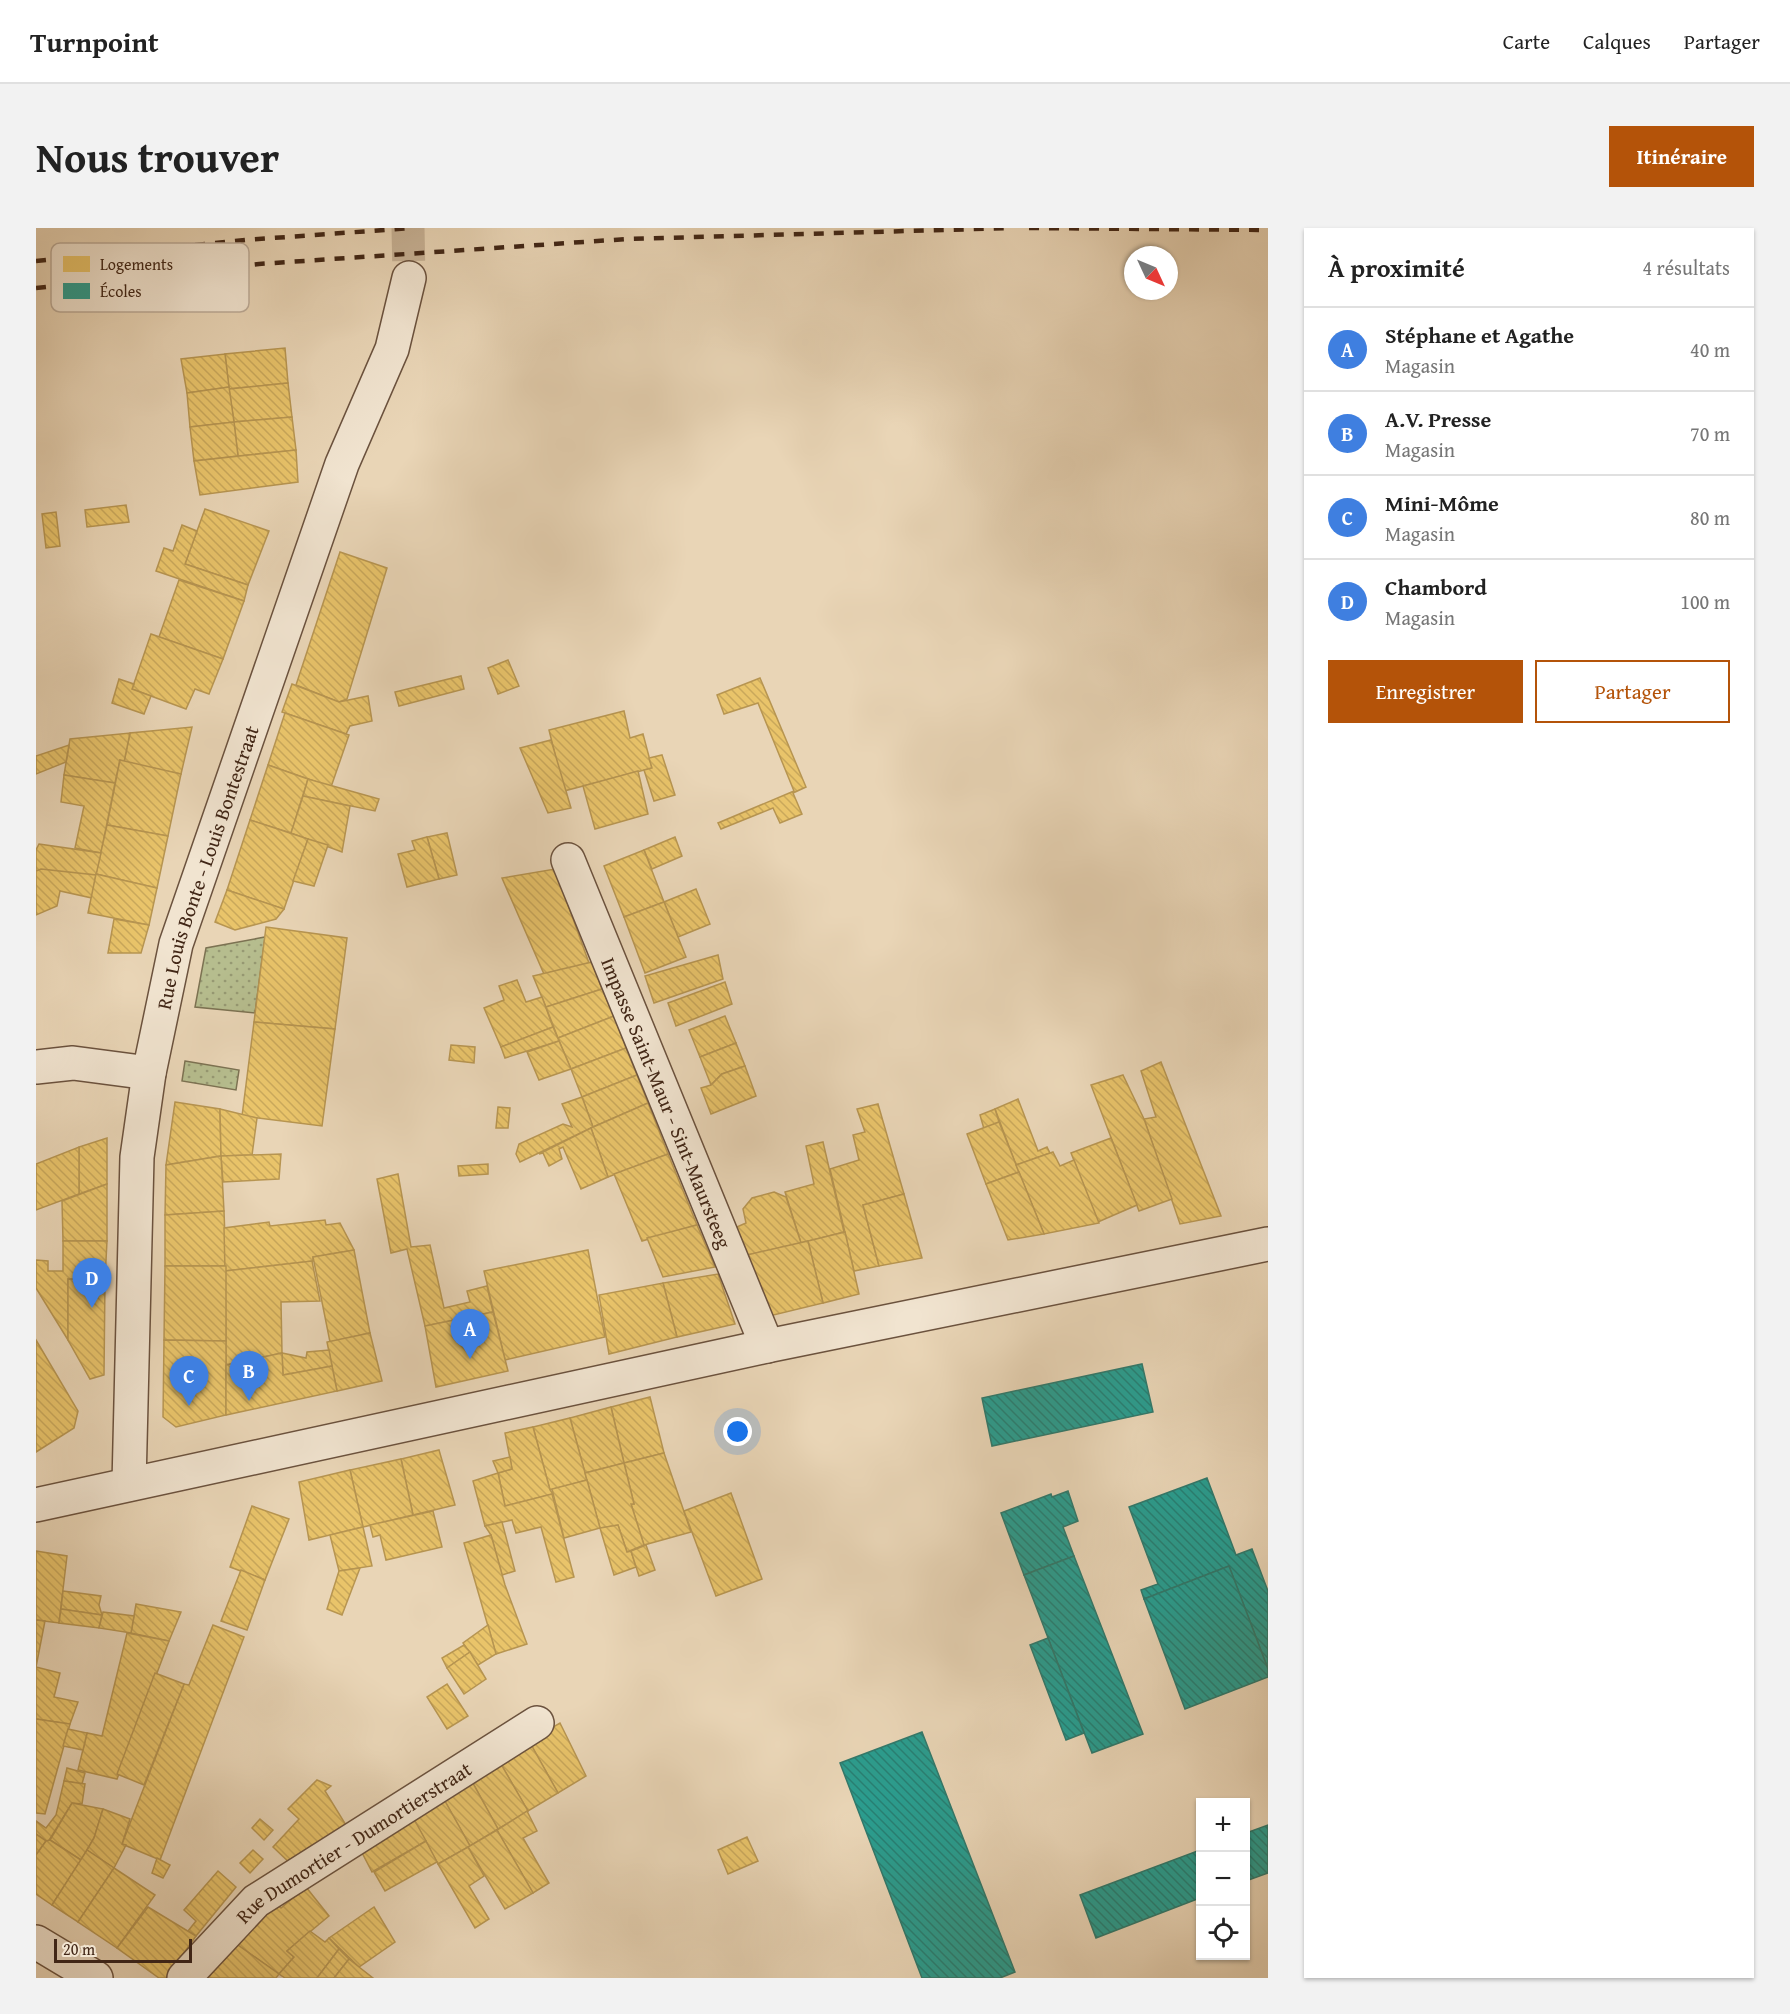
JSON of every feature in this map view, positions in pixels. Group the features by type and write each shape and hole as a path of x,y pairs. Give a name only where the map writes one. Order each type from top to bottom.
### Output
{"street":[{"name":"Rue Louis Bonte - Louis Bontestraat","path":"129,1484 137,1157 149,1073 176,945 342,464 392,349 409,278"},
{"name":"Impasse Saint-Maur - Sint-Maursteeg","path":"568,860 767,1346"},
{"path":"36,1067 73,1064 149,1073"},
{"path":"36,1505 767,1346 1268,1244"},
{"name":"Rue Dumortier - Dumortierstraat","path":"184,1978 256,1901 537,1723"},
{"path":"36,1942 96,1978"}],"green space":[{"path":"265,937 255,1013 195,1007 206,948"},
{"path":"185,1061 239,1070 236,1090 182,1081"}],"building: Logements":[{"path":"285,348 288,383 229,389 225,354"},
{"path":"225,354 229,387 187,393 181,359"},
{"path":"288,383 292,417 234,422 229,389"},
{"path":"229,387 234,422 190,427 187,393"},
{"path":"292,417 296,450 238,456 234,422"},
{"path":"234,422 238,456 194,461 190,427"},
{"path":"296,450 298,482 200,495 194,461"},
{"path":"126,505 129,522 87,527 85,510"},
{"path":"205,509 269,531 248,585 185,564"},
{"path":"56,512 60,546 46,548 42,514"},
{"path":"182,525 197,531 185,564 248,585 244,601 156,571 164,548 173,551"},
{"path":"340,552 387,568 347,699 339,702 296,685"},
{"path":"179,580 244,601 223,659 159,637"},
{"path":"151,634 223,659 209,694 195,689 186,709 132,689"},
{"path":"508,660 519,686 498,694 488,668"},
{"path":"461,676 464,689 399,706 395,692"},
{"path":"760,678 806,787 793,793 802,814 780,823 773,808 721,829 718,823 794,791 758,703 724,714 717,695"},
{"path":"119,679 134,684 132,689 151,696 144,714 112,703"},
{"path":"292,684 339,702 368,696 372,721 350,726 346,734 282,712"},
{"path":"624,711 630,738 643,734 652,768 564,791 549,730"},
{"path":"285,713 349,735 331,787 268,765"},
{"path":"192,727 181,774 124,762 130,733"},
{"path":"130,733 124,762 120,760 115,783 64,775 70,739"},
{"path":"551,740 571,808 548,813 520,748"},
{"path":"69,745 66,762 36,774 36,756"},
{"path":"662,755 675,795 654,801 644,770 652,768 649,758"},
{"path":"120,760 181,774 168,836 107,825"},
{"path":"268,765 308,779 291,833 250,820"},
{"path":"638,771 648,814 595,829 583,786"},
{"path":"64,775 115,783 101,853 75,848 84,806 61,802"},
{"path":"308,779 379,799 375,811 303,796"},
{"path":"303,796 350,806 342,852 291,833"},
{"path":"250,820 308,839 284,909 227,890"},
{"path":"107,825 168,836 157,888 96,874"},
{"path":"447,833 457,875 439,879 427,837"},
{"path":"427,837 439,879 407,887 398,854 415,850 412,841"},
{"path":"675,837 682,856 652,869 644,850"},
{"path":"308,839 328,845 314,886 293,881"},
{"path":"39,844 101,853 96,875 36,871 36,850"},
{"path":"644,850 664,902 624,917 604,866"},
{"path":"41,869 96,875 92,898 60,891 57,906 36,915 36,871"},
{"path":"555,869 589,963 544,974 502,878"},
{"path":"96,874 157,888 149,925 88,913"},
{"path":"696,889 710,924 678,937 664,902"},
{"path":"227,890 284,909 276,919 235,930 215,922"},
{"path":"664,902 686,957 645,973 624,917"},
{"path":"114,919 149,925 141,953 108,953"},
{"path":"266,927 347,938 335,1029 254,1022"},
{"path":"718,955 723,979 654,1003 645,976"},
{"path":"592,962 602,989 546,1007 533,976"},
{"path":"517,980 526,1002 542,997 553,1027 501,1047 484,1008 504,1000 499,986"},
{"path":"725,982 732,1004 676,1026 668,1003"},
{"path":"602,989 614,1016 558,1038 546,1007"},
{"path":"614,1016 626,1048 571,1069 558,1038"},
{"path":"725,1016 736,1043 700,1057 689,1030"},
{"path":"254,1022 335,1029 322,1126 242,1116"},
{"path":"553,1027 559,1041 505,1058 501,1047"},
{"path":"559,1041 571,1069 539,1080 527,1052"},
{"path":"736,1043 745,1066 722,1074 711,1085 700,1057"},
{"path":"451,1045 475,1047 474,1063 449,1060"},
{"path":"626,1048 637,1075 582,1097 571,1069"},
{"path":"1161,1062 1221,1216 1180,1224 1144,1119 1156,1117 1141,1071"},
{"path":"745,1066 756,1096 711,1114 701,1088 711,1085 722,1074"},
{"path":"637,1075 648,1103 593,1127 582,1097"},
{"path":"1123,1075 1144,1119 1172,1199 1139,1211 1091,1085"},
{"path":"582,1097 593,1127 520,1162 516,1154 519,1144 563,1124 572,1127 562,1104"},
{"path":"1018,1099 1038,1151 1047,1147 1050,1153 1016,1165 995,1109"},
{"path":"175,1102 220,1109 221,1156 166,1165"},
{"path":"648,1103 668,1154 608,1177 591,1128"},
{"path":"878,1104 904,1194 863,1205 879,1266 854,1271 830,1169 859,1160 853,1135 865,1132 857,1109"},
{"path":"498,1107 510,1108 508,1128 496,1128"},
{"path":"220,1109 257,1118 252,1155 221,1156"},
{"path":"995,1109 999,1122 984,1129 980,1115"},
{"path":"999,1122 1019,1172 986,1184 967,1134"},
{"path":"591,1128 608,1177 581,1189 563,1147 559,1149 562,1159 549,1166 543,1153 539,1154"},
{"path":"107,1138 107,1184 79,1194 79,1147"},
{"path":"1111,1138 1137,1205 1098,1222 1071,1153"},
{"path":"823,1142 844,1232 801,1243 785,1192 814,1184 806,1146"},
{"path":"79,1147 79,1194 36,1210 36,1164"},
{"path":"1053,1152 1060,1166 1074,1160 1099,1223 1044,1234 1016,1165"},
{"path":"281,1154 279,1179 223,1182 221,1156"},
{"path":"668,1154 697,1225 642,1241 614,1174"},
{"path":"221,1156 224,1211 165,1215 166,1165"},
{"path":"488,1164 488,1174 459,1176 458,1166"},
{"path":"1019,1172 1044,1234 1008,1240 986,1184"},
{"path":"398,1174 411,1247 430,1245 444,1308 470,1302 467,1291 487,1286 493,1312 425,1326 407,1249 391,1253 377,1179"},
{"path":"107,1184 107,1241 63,1241 62,1201"},
{"path":"774,1192 786,1197 801,1243 747,1255 732,1229 746,1223 743,1209 752,1198"},
{"path":"904,1194 922,1258 879,1266 863,1205"},
{"path":"224,1211 226,1266 165,1266 165,1215"},
{"path":"325,1220 326,1225 340,1223 354,1250 313,1257 313,1261 225,1271 224,1228 269,1222 270,1226"},
{"path":"697,1225 715,1267 663,1277 647,1238"},
{"path":"845,1232 859,1294 823,1303 808,1241"},
{"path":"63,1241 107,1241 105,1280 68,1279 68,1340 36,1288 36,1260 48,1261 48,1271 63,1271"},
{"path":"808,1241 823,1303 761,1318 747,1255"},
{"path":"354,1250 370,1333 330,1342 313,1257"},
{"path":"588,1250 605,1337 505,1360 484,1271"},
{"path":"312,1261 320,1301 281,1302 282,1353 226,1365 225,1271"},
{"path":"165,1266 226,1266 226,1341 164,1340"},
{"path":"718,1274 735,1324 677,1337 663,1283"},
{"path":"68,1279 105,1280 104,1375 90,1379 68,1340"},
{"path":"663,1283 677,1337 609,1354 599,1295"},
{"path":"493,1312 508,1371 436,1387 425,1326"},
{"path":"370,1333 382,1381 337,1391 327,1342"},
{"path":"36,1340 78,1411 74,1428 36,1452"},
{"path":"164,1340 226,1341 226,1415 176,1427 163,1417"},
{"path":"329,1350 332,1366 283,1375 282,1353 306,1358 307,1352"},
{"path":"282,1353 283,1375 332,1366 337,1391 226,1415 226,1365"},
{"path":"650,1397 664,1453 624,1463 611,1407"},
{"path":"611,1407 624,1463 585,1473 570,1418"},
{"path":"570,1418 587,1480 550,1490 533,1427"},
{"path":"533,1427 553,1494 505,1506 498,1473 512,1469 505,1433"},
{"path":"439,1450 455,1505 413,1515 401,1459"},
{"path":"664,1453 691,1532 644,1545 631,1504 634,1504 624,1463"},
{"path":"510,1457 512,1469 498,1473 493,1461"},
{"path":"401,1459 413,1515 363,1527 350,1470"},
{"path":"624,1463 634,1504 631,1504 644,1545 627,1552 618,1525 600,1528 585,1473"},
{"path":"350,1470 363,1527 309,1540 299,1482"},
{"path":"498,1473 505,1506 552,1494 574,1577 556,1582 541,1527 516,1533 512,1520 485,1526 473,1481"},
{"path":"587,1480 600,1528 564,1538 552,1489"},
{"path":"731,1493 762,1579 716,1596 684,1511"},
{"path":"252,1506 289,1519 265,1580 230,1567"},
{"path":"433,1511 442,1547 386,1560 380,1535 373,1537 370,1525"},
{"path":"502,1522 515,1571 502,1575 491,1535 485,1526"},
{"path":"618,1525 627,1552 631,1551 636,1567 614,1575 600,1528"},
{"path":"363,1527 372,1566 339,1571 330,1535"},
{"path":"491,1535 505,1585 527,1644 496,1654 464,1543"},
{"path":"646,1545 655,1570 639,1576 631,1551"},
{"path":"36,1551 67,1556 59,1623 36,1620"},
{"path":"360,1568 342,1615 327,1609 339,1571"},
{"path":"241,1570 265,1580 247,1630 221,1621"},
{"path":"63,1591 101,1596 99,1605 102,1615 61,1609"},
{"path":"136,1604 181,1612 169,1641 131,1633"},
{"path":"61,1609 102,1615 99,1628 59,1623"},
{"path":"103,1612 134,1616 131,1633 99,1628"},
{"path":"36,1620 45,1621 36,1667"},
{"path":"213,1625 244,1637 160,1860 122,1844 184,1684 189,1685"},
{"path":"488,1625 496,1654 478,1665 463,1643"},
{"path":"127,1633 169,1641 117,1779 78,1770 87,1733 102,1736"},
{"path":"464,1645 470,1652 447,1668 442,1658"},
{"path":"470,1652 486,1679 464,1694 447,1668"},
{"path":"36,1667 60,1673 54,1697 78,1702 70,1724 36,1719"},
{"path":"155,1673 184,1684 144,1785 117,1774"},
{"path":"447,1684 468,1716 447,1729 427,1697"},
{"path":"36,1719 70,1724 45,1814 36,1813"},
{"path":"560,1723 586,1776 558,1793 529,1741"},
{"path":"68,1729 87,1733 83,1750 63,1746"},
{"path":"529,1741 558,1793 528,1811 498,1759"},
{"path":"498,1759 528,1811 498,1829 469,1776"},
{"path":"67,1768 85,1773 82,1784 64,1781"},
{"path":"469,1776 498,1829 470,1846 441,1794"},
{"path":"317,1780 331,1786 325,1791 346,1825 294,1867 273,1847 299,1819 288,1809"},
{"path":"64,1781 85,1784 82,1804 72,1803 48,1842 36,1834 36,1821 46,1828 56,1815"},
{"path":"441,1794 470,1846 438,1864 410,1812"},
{"path":"72,1803 103,1809 94,1838 81,1860 50,1840"},
{"path":"103,1809 130,1819 122,1844 126,1845 114,1868 87,1850 94,1838"},
{"path":"527,1811 537,1831 523,1838 549,1883 533,1893 497,1830"},
{"path":"410,1812 426,1841 372,1872 357,1843"},
{"path":"260,1819 273,1830 264,1840 252,1828"},
{"path":"497,1830 533,1893 505,1909 468,1847"},
{"path":"36,1834 46,1841 36,1855"},
{"path":"747,1837 758,1861 728,1874 718,1850"},
{"path":"50,1840 81,1860 52,1905 36,1894 36,1855 46,1841"},
{"path":"426,1841 437,1862 385,1891 374,1872"},
{"path":"468,1847 484,1876 469,1886 489,1919 475,1928 438,1864"},
{"path":"87,1850 114,1868 78,1922 52,1905"},
{"path":"253,1850 263,1859 250,1873 240,1863"},
{"path":"157,1858 170,1865 163,1878 152,1873"},
{"path":"114,1868 155,1895 117,1948 78,1922"},
{"path":"218,1871 236,1887 196,1936 188,1931 196,1921 184,1910"},
{"path":"306,1887 329,1916 287,1951 294,1957 279,1974 235,1943 273,1901 281,1908"},
{"path":"148,1907 196,1936 166,1978 159,1978 117,1948"},
{"path":"374,1907 395,1942 359,1967 329,1938"},
{"path":"310,1931 325,1942 329,1938 339,1949 317,1978 285,1978 279,1974 294,1957 287,1951"},
{"path":"235,1943 279,1974 276,1978 204,1978"},
{"path":"339,1949 349,1959 334,1978 317,1978"},
{"path":"349,1959 359,1967 373,1978 334,1978"}],"building: Écoles":[{"path":"1142,1364 1153,1412 992,1446 982,1398"},
{"path":"1207,1478 1236,1555 1252,1549 1268,1591 1268,1669 1229,1566 1144,1599 1141,1590 1158,1584 1129,1507"},
{"path":"1068,1491 1078,1521 1063,1527 1074,1556 1024,1575 1001,1513 1051,1494 1052,1497"},
{"path":"1074,1556 1143,1734 1092,1753 1024,1575"},
{"path":"1229,1566 1268,1669 1268,1677 1185,1709 1144,1599"},
{"path":"1048,1638 1084,1733 1066,1740 1030,1645"},
{"path":"922,1732 1015,1972 1000,1978 922,1978 840,1763"},
{"path":"1268,1825 1268,1873 1250,1880 1250,1852 1250,1832"},
{"path":"1196,1852 1196,1900 1096,1938 1080,1895"}],"tunnel":[{"path":"408,228 409,278"}],"railway":[{"path":"215,243 412,228"},
{"path":"249,265 627,239 1013,228"},
{"path":"1029,228 1268,230"},
{"path":"36,261 51,259"},
{"path":"36,288 51,286"}],"place":[{"name":"Chambord","path":"92,1308"},
{"name":"Stéphane et Agathe","path":"470,1359"},
{"name":"A.V. Presse","path":"249,1401"},
{"name":"Mini-Môme","path":"189,1406"}]}
